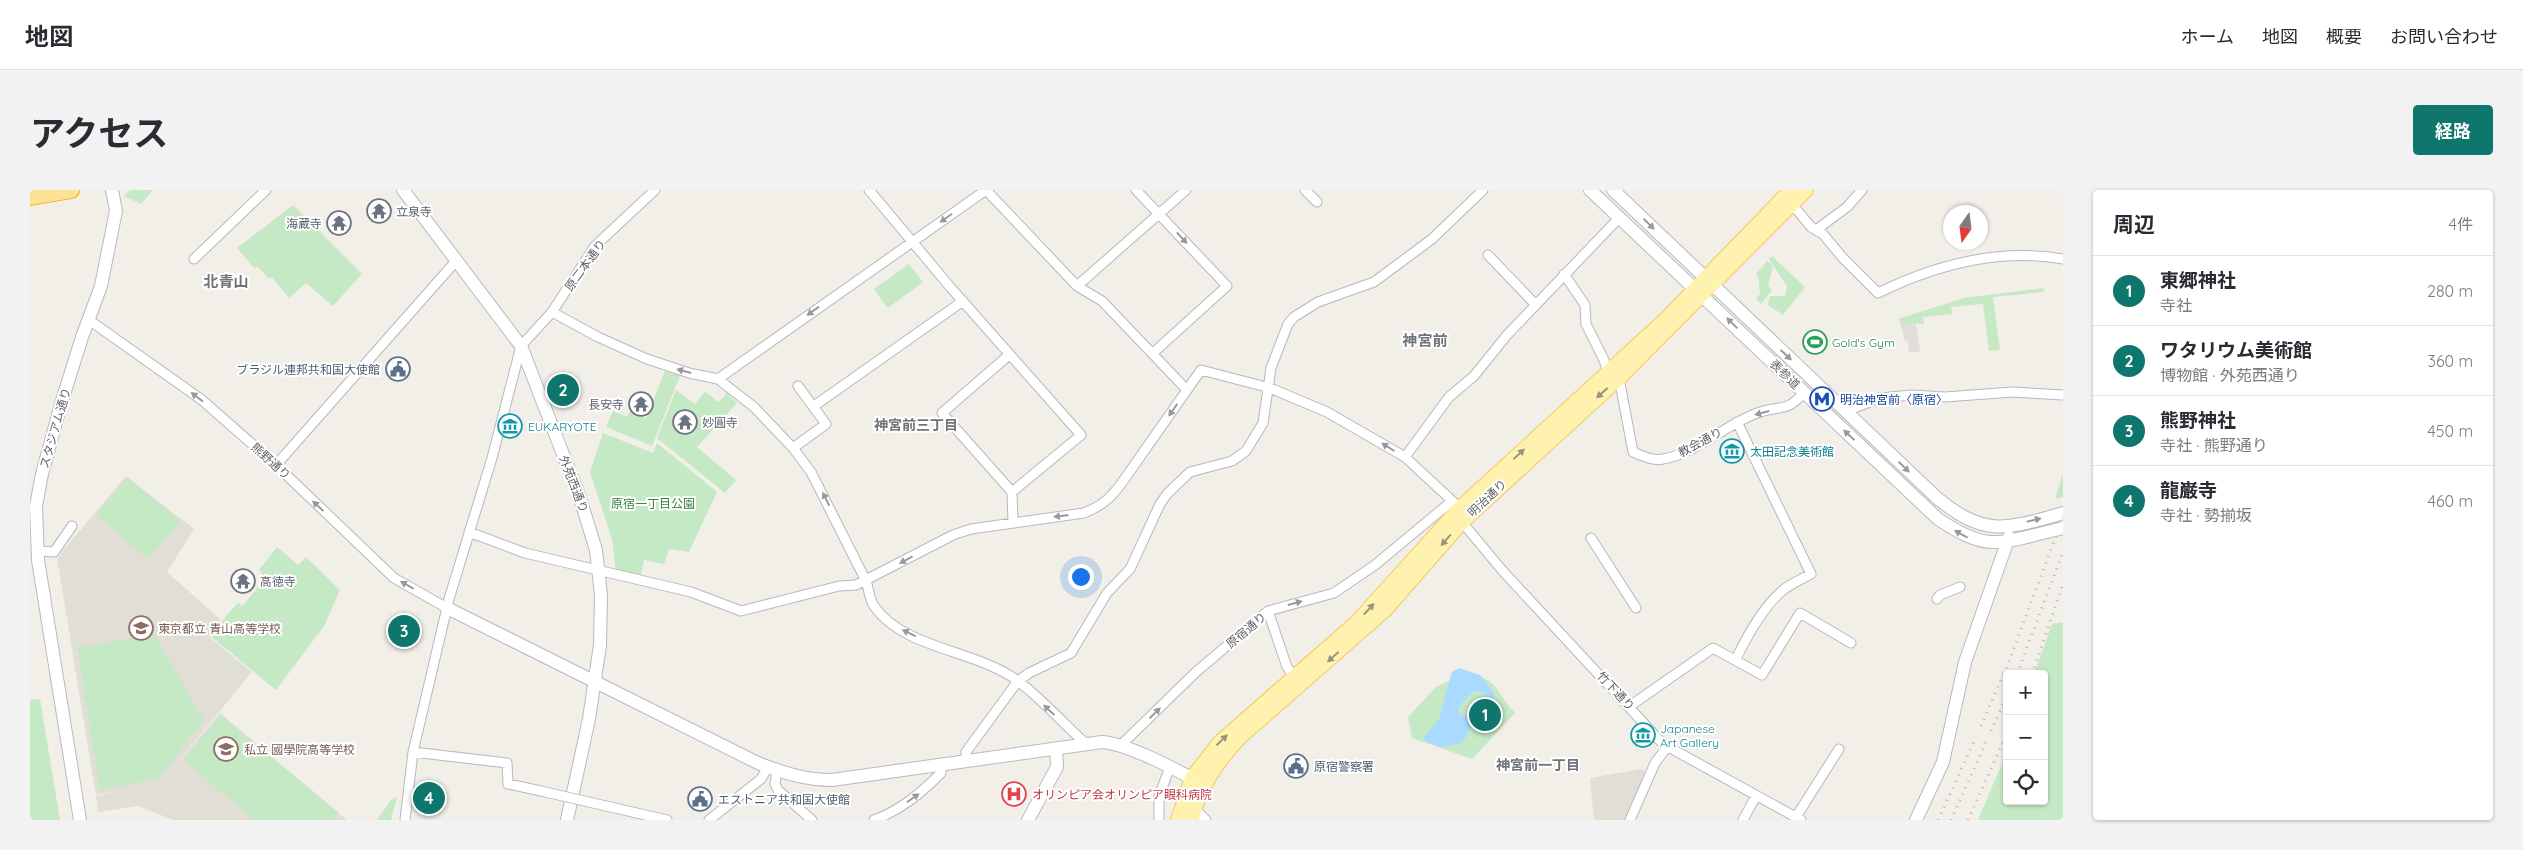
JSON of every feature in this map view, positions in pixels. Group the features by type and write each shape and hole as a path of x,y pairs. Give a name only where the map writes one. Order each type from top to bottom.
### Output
{"highway":[{"path":"30,197 71,190"}],"main road":[{"name":"スタジアム通り","path":"80,820 38,551 36,506 42,474 61,404 101,286 112,242 116,211 112,190"},
{"name":"外苑西通り","path":"403,190 521,346 580,498 600,570 602,620 595,681 580,769 568,820"},
{"name":"表参道","path":"1590,190 1938,519 1975,541 1989,543 2007,542 2063,528"},
{"name":"表参道","path":"1613,190 1953,510 1994,528 2058,514"},
{"name":"明治通り","path":"1178,820 1220,742 1356,623 1458,510 1613,375 1709,282 1788,194 1806,190"},
{"name":"明治通り","path":"1192,814 1198,782 1240,738 1386,610 1458,510"},
{"path":"1916,820 1943,762 1965,662 2014,525"},
{"path":"447,608 772,769 814,780 832,780 1102,742 1120,746 1170,767 1198,782"},
{"path":"1028,820 1057,767 1056,748"}],"street":[{"path":"194,259 266,190"},
{"name":"原二本通り","path":"521,346 552,312 595,246 644,193 655,190"},
{"path":"869,190 911,242 1081,435 1012,492"},
{"path":"469,532 525,553 691,592 742,611 866,581 970,529 1084,513 1108,501 1187,390 1154,353 1102,301 1077,286 986,190 718,379"},
{"path":"1136,190 1227,286 1154,353"},
{"path":"1077,286 1186,190"},
{"path":"1305,190 1316,202"},
{"path":"966,761 966,752 1018,681 1029,673 1071,653 1107,593 1130,569 1160,504 1167,494 1190,472 1232,461 1246,451 1263,423 1270,388 1271,368 1288,324 1294,317 1318,302 1374,282 1432,239 1483,190"},
{"path":"1816,230 1846,207 1862,190"},
{"path":"1788,194 1810,227 1823,234 1842,257 1878,292 1933,270 1975,259 2019,256 2063,258"},
{"path":"1404,457 1449,397 1474,376 1564,274 1619,218"},
{"path":"1488,255 1536,305"},
{"path":"276,465 456,261"},
{"path":"1564,274 1585,305 1586,324 1613,375"},
{"path":"814,406 963,301"},
{"path":"552,312 598,337 647,359 689,373 718,379 754,407 793,448 811,472 866,581 874,606 894,625 939,646 980,660 1018,681 1085,744"},
{"name":"熊野通り","path":"89,320 202,400 276,465 394,578 447,608"},
{"path":"405,820 413,752 447,608 521,346"},
{"path":"1009,355 942,413 1012,492 1013,522"},
{"name":"竹下通り","path":"1187,390 1201,370 1270,388 1327,412 1404,457 1458,510 1501,570 1667,747 1799,819"},
{"name":"教会通り","path":"1613,375 1633,452 1652,459 1675,456 1737,422 1762,412 1785,408 1794,404 1804,393"},
{"path":"793,448 826,424 798,386"},
{"path":"1846,411 1880,398 1911,395 1945,397 2012,392 2063,395"},
{"path":"1736,659 1747,637 1776,597 1785,589 1811,574 1737,422"},
{"name":"原宿通り","path":"1120,746 1196,673 1268,611 1334,593 1375,565 1417,530 1458,510"},
{"path":"38,551 54,552 72,526"},
{"path":"1591,538 1636,608"},
{"path":"1937,599 1940,595 1960,587"},
{"path":"1268,611 1287,667 1294,676"},
{"path":"1630,706 1713,648 1762,674 1800,613 1851,643"},
{"path":"1630,820 1655,762 1667,747"},
{"path":"1799,819 1839,749"},
{"path":"413,752 507,763 508,784 667,820"},
{"path":"874,820 892,813 923,792 941,773 941,765"},
{"path":"1159,820 1159,796 1170,767"},
{"path":"709,820 772,769"},
{"path":"772,769 774,784 778,790 812,820"},
{"path":"1743,820 1756,796"},
{"path":"1192,814 1206,820"}],"shaded area":[{"path":"1900,322 1916,323 1920,351 1909,353 1908,341 1905,341"},
{"name":"東京都立 青山高等学校","path":"126,476 194,529 167,572 221,620 208,636 252,672 163,780 220,713 347,820 173,820 139,806 98,812 96,796 128,789 96,795 57,558"},
{"path":"1642,769 1647,775 1628,820 1594,820 1590,778"}],"green space":[{"path":"130,190 153,190 141,204 124,196"},
{"path":"293,205 362,274 333,306 306,283 289,298 272,277 269,279 258,267 254,268 237,248"},
{"path":"1772,256 1805,287 1783,315 1768,305 1770,296 1785,296 1787,286 1769,259"},
{"path":"1767,261 1773,266 1768,286 1772,290 1761,304 1756,298 1760,294 1759,281 1756,274"},
{"path":"909,264 923,282 888,308 874,289"},
{"path":"2044,288 2043,292 1993,297 2000,350 1989,351 1983,304 1951,307 1952,314 1923,317 1924,324 1900,322 1898,319 1964,298"},
{"path":"665,371 680,376 652,446 606,427 613,411 627,417 630,411 646,418"},
{"path":"676,390 695,404 705,392 719,402 727,393 737,403 697,447 736,480 725,493 657,438"},
{"name":"原宿一丁目公園","path":"603,433 653,453 657,443 717,492 689,552 669,549 664,564 644,560 640,577 616,572 612,539 590,472"},
{"path":"2063,473 2063,497 2055,499"},
{"path":"127,478 181,521 148,559 96,515"},
{"path":"277,547 298,565 306,557 340,590 324,626 276,690 209,635 238,603 242,606 266,578 259,570"},
{"path":"2063,622 2063,820 1978,820 2003,761 2003,805 2048,805 2048,670 2035,670 2052,624"},
{"path":"154,634 204,721 158,779 100,790 77,648"},
{"path":"1462,675 1483,678 1489,681 1515,713 1472,759 1412,738 1408,717 1436,687"},
{"path":"40,699 60,820 30,820 30,700"},
{"name":"私立 國學院高等学校","path":"220,715 338,812 331,820 254,820 184,760"},
{"path":"397,797 391,820 377,820 392,799"}],"water":[{"path":"1459,668 1480,675 1494,693 1493,705 1471,726 1464,740 1458,744 1440,747 1425,741 1424,737 1439,719 1452,672","holes":["1474,691 1482,692 1487,697 1480,708 1474,713 1462,716 1458,712 1460,705"]}],"railway":[{"path":"1981,726 2010,659 2063,517"},
{"path":"2019,670 2063,552"},
{"path":"2033,670 2063,584"},
{"path":"1991,731 2003,705"},
{"path":"1938,820 1976,737"},
{"path":"1951,820 1986,742"},
{"path":"1968,820 2003,742"}],"place":[{"name":"立泉寺","path":"379,211"},
{"name":"海蔵寺","path":"339,223"},
{"name":"Gold's Gym","path":"1815,342"},
{"name":"ブラジル連邦共和国大使館","path":"398,369"},
{"name":"ワタリウム美術館","path":"563,390"},
{"name":"明治神宮前〈原宿〉","path":"1822,399"},
{"name":"長安寺","path":"641,404"},
{"name":"妙圓寺","path":"685,422"},
{"name":"EUKARYOTE","path":"510,426"},
{"name":"太田記念美術館","path":"1732,451"},
{"name":"高徳寺","path":"243,581"},
{"name":"東京都立 青山高等学校","path":"141,628"},
{"name":"熊野神社","path":"404,631"},
{"name":"東郷神社","path":"1485,715"},
{"name":"Japanese Art Gallery","path":"1643,735"},
{"name":"私立 國學院高等学校","path":"226,749"},
{"name":"原宿警察署","path":"1296,766"},
{"name":"オリンピア会オリンピア眼科病院","path":"1014,794"},
{"name":"龍巌寺","path":"429,798"},
{"name":"エストニア共和国大使館","path":"700,799"}],"district":[{"name":"北青山","path":"226,281"},
{"name":"神宮前","path":"1425,340"},
{"name":"神宮前三丁目","path":"916,425"},
{"name":"神宮前一丁目","path":"1538,765"}]}
